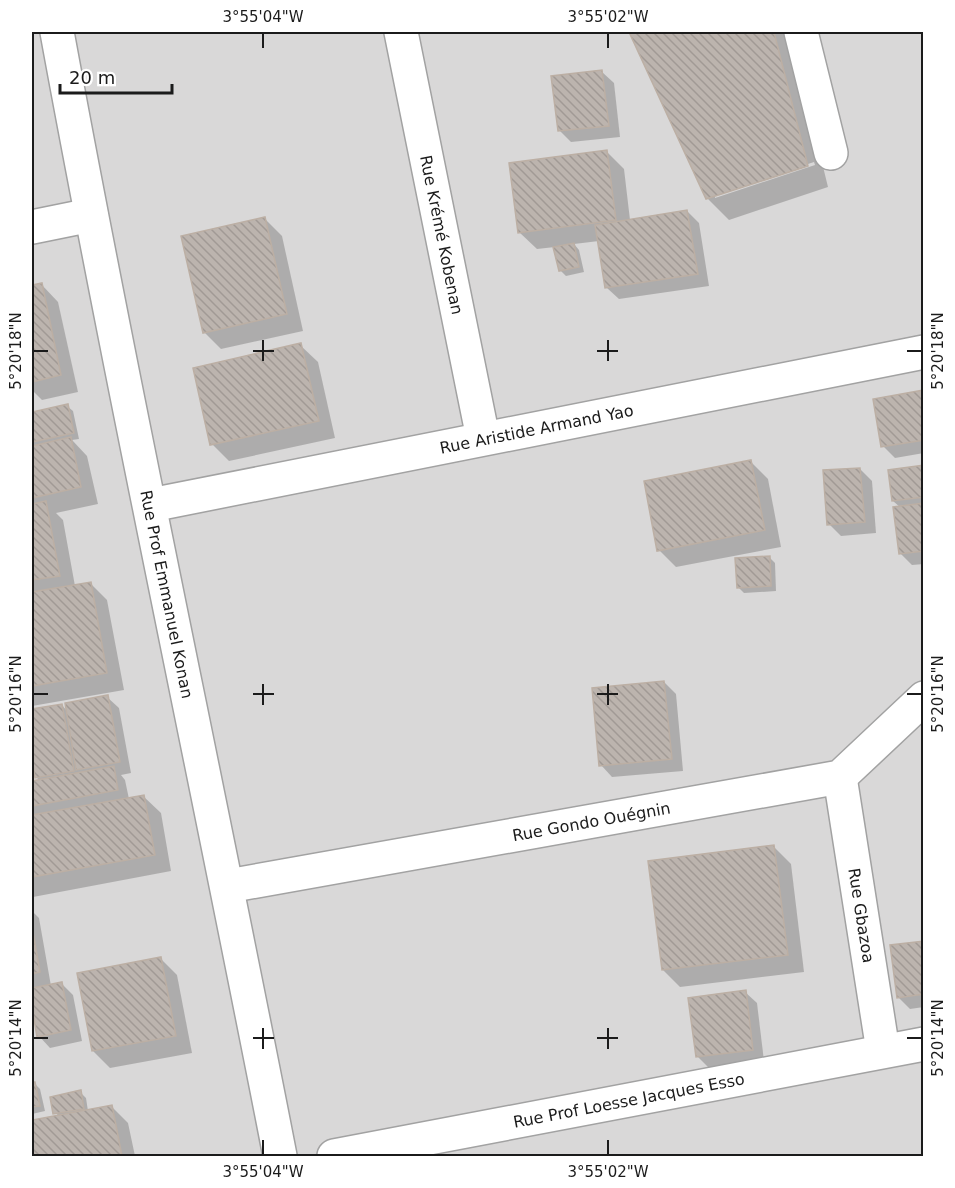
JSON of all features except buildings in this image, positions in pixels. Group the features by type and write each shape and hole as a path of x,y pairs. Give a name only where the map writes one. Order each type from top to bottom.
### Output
{"street":[{"name":"Rue Prof Emmanuel Konan","path":"57,32 91,215 228,886 280,1156"},
{"name":"Rue Krémé Kobenan","path":"400,32 483,438"},
{"path":"801,32 831,153"},
{"path":"32,227 91,215"},
{"name":"Rue Aristide Armand Yao","path":"151,505 924,352"},
{"path":"840,777 924,698"},
{"name":"Rue Gondo Ouégnin","path":"228,886 840,777"},
{"name":"Rue Gbazoa","path":"840,777 883,1051"},
{"name":"Rue Prof Loesse Jacques Esso","path":"334,1156 924,1044"}],"shaded area":[{"path":"32,32 923,32 923,1156 32,1156"}]}
